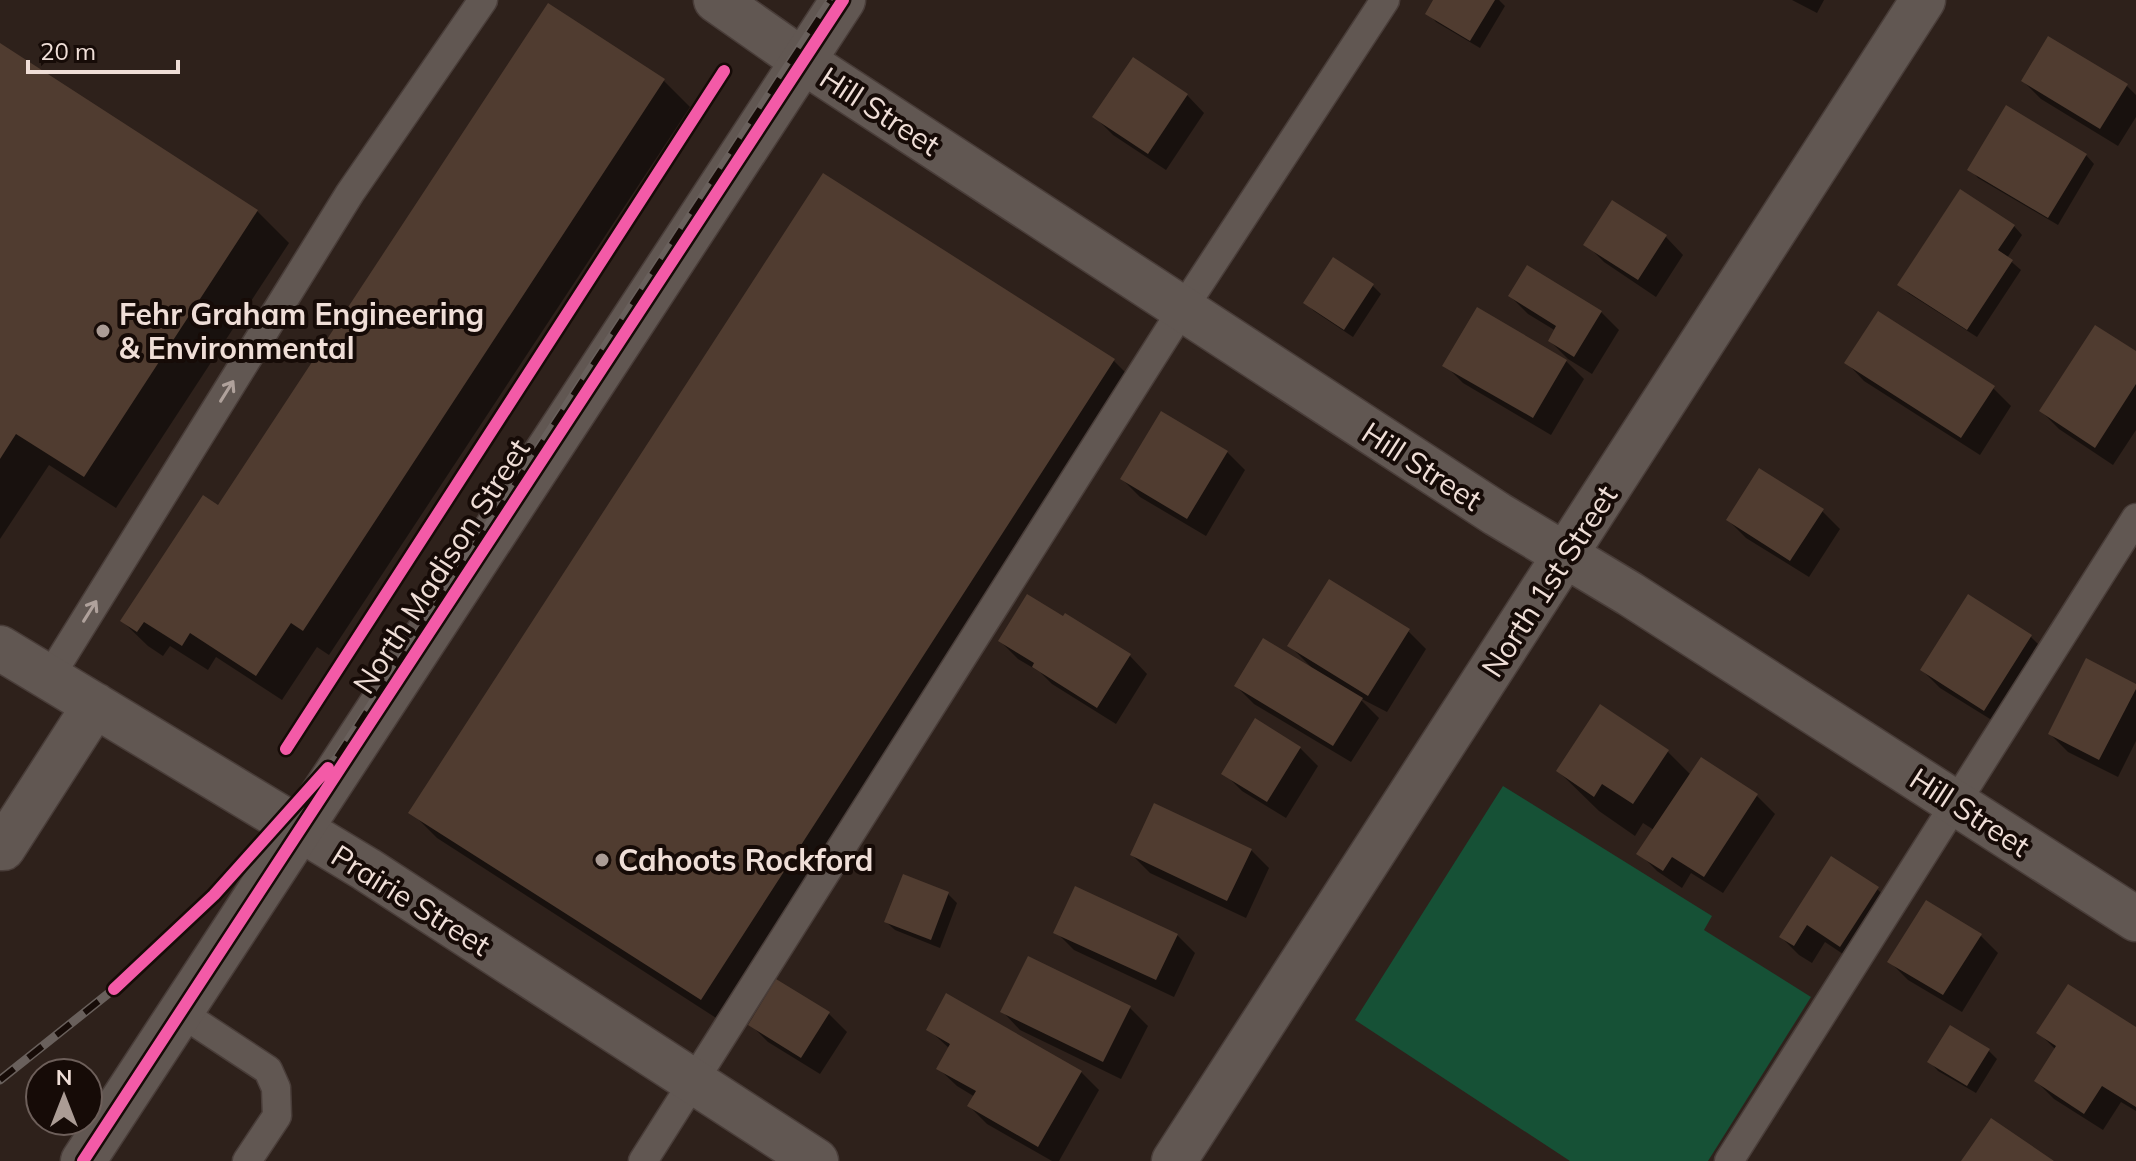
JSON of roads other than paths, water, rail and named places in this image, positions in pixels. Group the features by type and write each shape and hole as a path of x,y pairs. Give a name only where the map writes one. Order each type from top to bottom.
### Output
{"street":[{"name":"Hill Street","path":"716,0 803,61 1182,310 2136,919"},
{"name":"North Madison Street","path":"83,1161 843,0"},
{"name":"North 1st Street","path":"1174,1161 1923,0"},
{"name":"Prairie Street","path":"0,648 366,869 816,1161"},
{"path":"0,848 3,848 95,705"}],"lane":[{"path":"49,678 350,193 483,0"},
{"path":"643,1161 1182,310 1385,0"},
{"path":"1729,1161 2136,518"},
{"path":"180,1012 268,1070 276,1088 277,1116 247,1161"}],"railway":[{"path":"0,1080 114,989 214,895 336,759 831,0"}],"place":[{"name":"Fehr Graham Engineering & Environmental","path":"103,331"},
{"name":"Cahoots Rockford","path":"602,860"}]}
